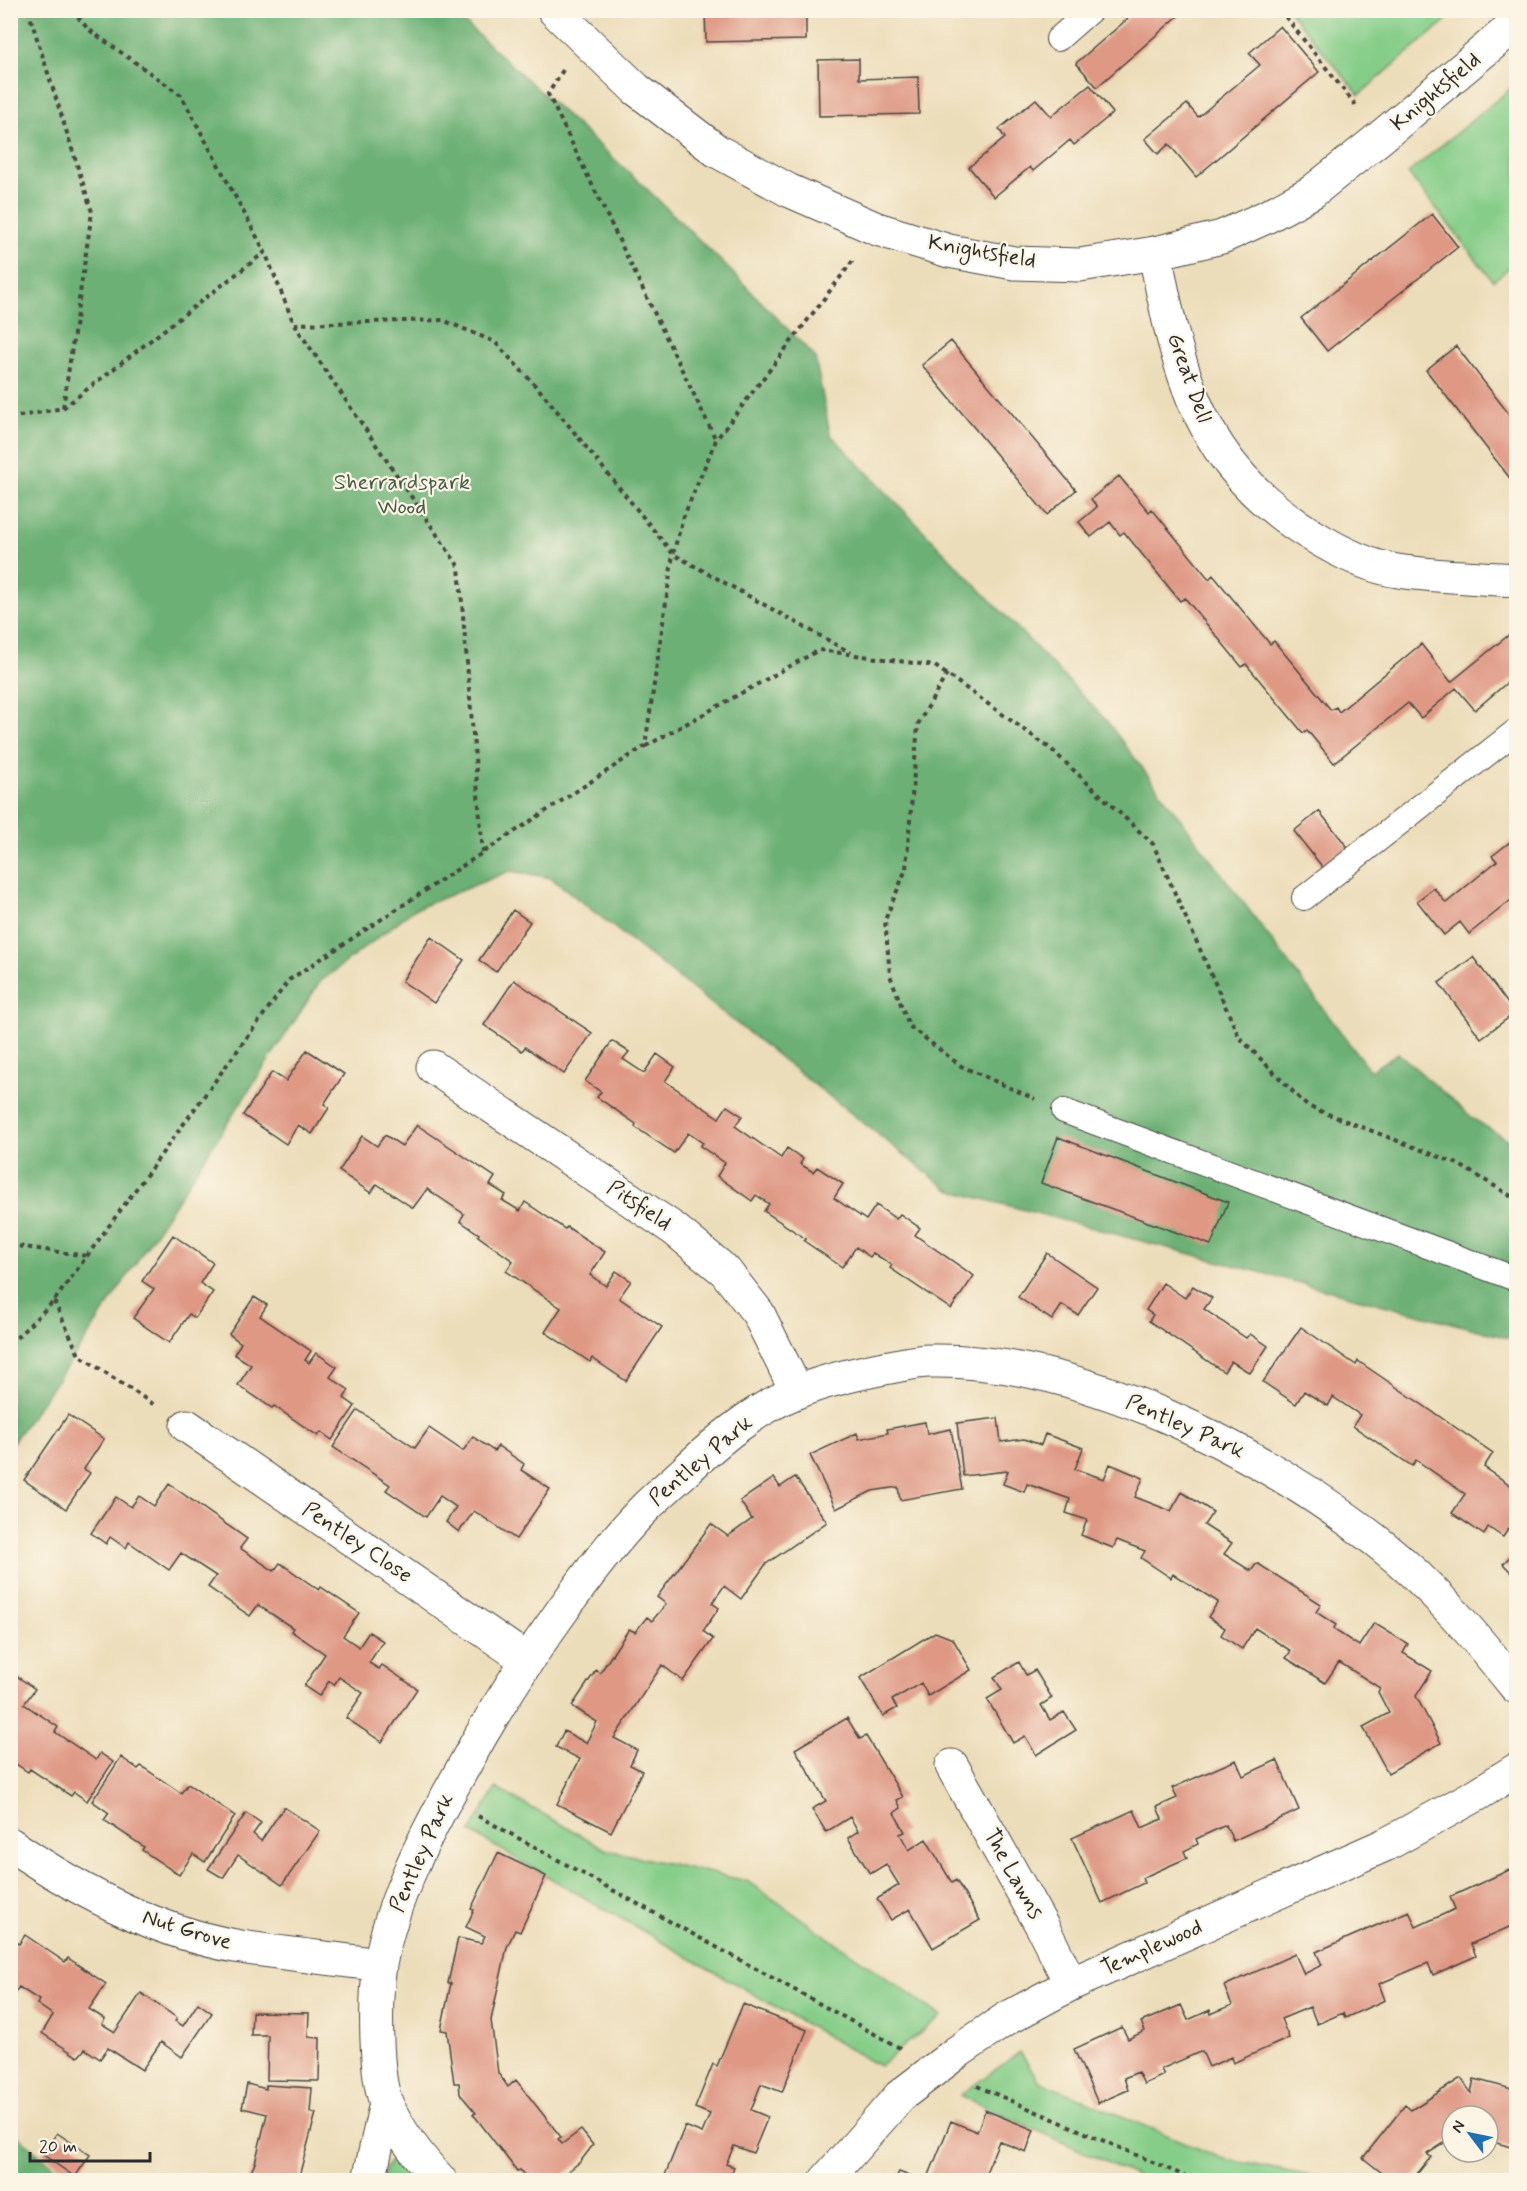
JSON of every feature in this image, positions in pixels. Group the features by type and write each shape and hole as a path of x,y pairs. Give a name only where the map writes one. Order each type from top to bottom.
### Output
{"street":[{"name":"Knightsfield","path":"554,10 636,89 717,151 788,190 877,228 949,251 1014,263 1080,265 1155,253 1222,237 1266,217 1311,192 1381,137 1516,24"},
{"name":"Great Dell","path":"1155,253 1183,374 1201,419 1227,461 1260,496 1298,527 1363,561 1397,571 1516,580"},
{"name":"Pitsfield","path":"433,1067 674,1229 725,1271 758,1313 797,1392"},
{"name":"Pentley Park","path":"440,2181 410,2144 386,2103 379,2059 376,2011 380,1965 397,1905 426,1836 479,1738 527,1660 592,1569 642,1512 741,1422 797,1392 852,1374 927,1360 997,1364 1084,1384 1176,1420 1248,1455 1316,1498 1380,1543 1433,1590 1516,1687"},
{"name":"Pentley Close","path":"187,1426 527,1660"},
{"name":"The Lawns","path":"952,1766 1044,1928 1071,1984"},
{"name":"Templewood","path":"826,2181 900,2096 1006,2019 1071,1984 1387,1844 1478,1794 1516,1770"},
{"name":"Nut Grove","path":"10,1844 97,1899 167,1928 233,1945 380,1965"},
{"path":"369,2181 386,2103"}],"lane":[{"path":"1058,39 1091,10"},
{"path":"1304,897 1516,731"},
{"path":"1064,1111 1516,1279"}],"path":[{"path":"28,10 92,212 63,408"},
{"path":"72,10 88,29 180,95 265,252 294,324 459,567 483,854"},
{"path":"1280,10 1381,137"},
{"path":"589,44 565,67 548,94 716,440"},
{"path":"645,746 673,554 683,518 716,440 877,228"},
{"path":"10,418 63,408 265,252"},
{"path":"294,324 442,320 495,342 544,395 673,554 854,655"},
{"path":"10,1344 54,1301 289,980 645,746 819,650 936,666 1051,749 1153,844 1239,1037 1307,1106 1458,1164 1516,1199"},
{"path":"947,674 918,724 906,868 885,920 890,975 909,1026 961,1066 1020,1094 1064,1111"},
{"path":"10,1245 87,1256"},
{"path":"54,1301 79,1355 187,1426"},
{"path":"446,1799 936,2068 1194,2181"}],"green space":[{"name":"Sherrardspark Wood","path":"11,11 452,11 646,188 815,357 830,434 1106,720 1370,1071 1398,1053 1475,1120 1516,1145 1516,1340 949,1190 551,878 510,871 415,909 320,982 82,1345 11,1445"},
{"path":"1289,11 1457,11 1359,95"},
{"path":"1516,84 1516,262 1493,281 1408,173"},
{"path":"496,1788 607,1850 747,1881 941,2016 879,2066 470,1832"},
{"path":"1020,2052 1039,2081 1221,2158 1329,2180 1145,2180 960,2095"},
{"path":"11,2129 18,2136 69,2180 11,2180"},
{"path":"390,2162 404,2163 418,2180 384,2180 385,2170"}],"building":[{"path":"705,10 806,10 806,40 706,42"},
{"path":"1138,10 1185,10 1097,87 1076,63"},
{"path":"1280,26 1319,72 1196,177 1169,144 1158,154 1145,139 1187,104 1198,117 1260,65 1249,53"},
{"path":"859,59 859,79 918,77 919,114 819,116 818,60"},
{"path":"1090,85 1113,113 1074,145 1070,140 1033,171 1030,167 994,197 969,167 1005,138 999,129 1036,99 1051,116"},
{"path":"1432,214 1458,247 1327,351 1301,318"},
{"path":"951,341 1076,490 1047,515 922,365"},
{"path":"1456,346 1516,423 1516,486 1426,370"},
{"path":"1119,476 1149,512 1152,509 1209,579 1213,575 1270,644 1274,641 1331,710 1336,707 1339,712 1421,644 1451,682 1516,629 1516,675 1475,710 1456,688 1421,718 1408,703 1334,763 1307,730 1303,733 1246,664 1242,667 1185,598 1180,601 1124,532 1120,535 1110,522 1091,537 1079,522 1097,507 1091,499"},
{"path":"1319,811 1349,849 1324,869 1294,831"},
{"path":"1510,842 1516,850 1516,896 1469,934 1460,922 1444,935 1417,901 1434,888 1446,903 1497,861 1492,856"},
{"path":"513,910 530,922 496,972 479,960"},
{"path":"431,937 464,960 434,1003 402,981"},
{"path":"1473,957 1515,1013 1481,1038 1439,983"},
{"path":"514,980 592,1033 564,1074 525,1047 522,1051 484,1025"},
{"path":"612,1041 629,1052 623,1059 644,1073 657,1054 675,1067 665,1081 719,1118 727,1106 742,1116 735,1126 781,1158 787,1148 803,1159 800,1164 813,1172 817,1167 843,1184 834,1198 866,1220 876,1205 896,1219 900,1214 920,1228 915,1235 974,1276 951,1309 890,1268 892,1265 873,1253 870,1257 856,1247 842,1267 764,1211 769,1204 756,1195 752,1201 717,1176 725,1163 700,1146 703,1143 688,1133 674,1153 635,1127 636,1124 597,1097 601,1092 585,1081"},
{"path":"307,1050 344,1074 324,1104 329,1108 312,1134 298,1125 286,1144 243,1115 272,1072 286,1081"},
{"path":"417,1125 495,1177 490,1185 506,1195 502,1200 520,1211 525,1202 605,1252 590,1275 606,1286 616,1271 631,1281 619,1298 662,1327 626,1381 592,1358 590,1362 545,1332 561,1308 506,1271 513,1261 460,1221 464,1214 427,1189 413,1208 377,1184 371,1193 339,1171 362,1136 377,1146 385,1135 402,1146"},
{"path":"1058,1137 1228,1202 1211,1245 1041,1183"},
{"path":"173,1235 213,1263 200,1283 213,1292 195,1318 189,1314 169,1343 133,1318 154,1289 142,1281"},
{"path":"1047,1253 1097,1287 1078,1315 1062,1305 1052,1320 1018,1297"},
{"path":"1163,1283 1185,1298 1193,1286 1212,1298 1204,1309 1246,1338 1250,1334 1268,1346 1250,1373 1231,1361 1224,1372 1149,1321 1153,1315 1146,1310"},
{"path":"254,1297 267,1305 260,1316 311,1351 305,1360 309,1363 316,1353 337,1367 330,1377 349,1390 344,1398 355,1406 332,1440 321,1432 318,1436 238,1385 251,1365 234,1354 241,1343 229,1334"},
{"path":"1301,1327 1356,1365 1358,1361 1493,1453 1484,1467 1516,1489 1516,1536 1509,1528 1503,1537 1488,1527 1484,1535 1452,1513 1465,1494 1416,1460 1412,1466 1353,1426 1360,1415 1333,1397 1328,1406 1304,1391 1296,1404 1263,1382"},
{"path":"358,1410 415,1448 429,1428 463,1451 473,1437 494,1451 498,1446 524,1464 521,1470 550,1489 516,1539 474,1511 459,1532 446,1522 456,1507 440,1496 426,1517 386,1490 390,1485 333,1447"},
{"path":"68,1415 104,1439 84,1469 90,1473 66,1509 24,1480"},
{"path":"998,1418 1001,1442 1024,1439 1041,1445 1045,1434 1083,1448 1075,1469 1104,1479 1110,1464 1143,1478 1135,1497 1171,1511 1182,1492 1213,1512 1204,1525 1232,1543 1224,1554 1251,1571 1257,1563 1321,1604 1316,1612 1336,1625 1333,1629 1359,1646 1374,1623 1408,1644 1403,1653 1432,1671 1416,1696 1441,1743 1388,1773 1363,1727 1389,1713 1378,1692 1380,1688 1339,1662 1325,1683 1286,1658 1291,1651 1255,1628 1242,1649 1221,1635 1225,1628 1208,1617 1218,1602 1173,1574 1171,1578 1141,1558 1145,1551 1117,1540 1113,1548 1081,1535 1087,1520 1066,1513 1070,1499 1027,1484 1024,1492 1003,1484 1008,1471 963,1476 957,1423"},
{"path":"925,1422 927,1434 951,1429 962,1489 900,1500 898,1487 872,1491 836,1509 810,1455 857,1433 859,1439 888,1433 887,1429"},
{"path":"795,1477 827,1522 766,1564 741,1599 724,1586 712,1603 719,1608 703,1631 713,1639 683,1681 662,1665 614,1738 637,1750 630,1765 642,1771 611,1832 557,1804 580,1759 556,1747 564,1731 586,1743 597,1722 572,1706 596,1670 600,1673 629,1629 635,1632 647,1617 652,1621 666,1604 657,1597 711,1524 728,1536 752,1519 740,1501 774,1478 780,1487"},
{"path":"169,1484 247,1539 240,1548 274,1571 280,1563 319,1590 321,1587 359,1613 343,1636 359,1647 369,1632 383,1641 369,1663 379,1669 382,1665 417,1689 382,1742 346,1718 363,1693 339,1677 334,1685 329,1681 319,1696 304,1686 325,1654 291,1631 293,1628 258,1605 250,1616 208,1587 216,1576 181,1553 169,1570 129,1542 126,1548 110,1537 106,1544 91,1533 116,1497 131,1507 139,1496 154,1506"},
{"path":"1516,1550 1516,1577 1503,1564"},
{"path":"935,1632 953,1639 971,1670 928,1696 921,1683 892,1700 897,1708 883,1716 860,1678"},
{"path":"1019,1662 1026,1675 1035,1670 1052,1698 1041,1705 1050,1720 1064,1712 1076,1730 1036,1755 1025,1736 1013,1743 987,1699 1002,1690 994,1677"},
{"path":"15,1675 35,1689 24,1704 58,1727 55,1732 96,1760 100,1753 113,1762 87,1801 74,1792 71,1796 30,1769 28,1772 10,1760 10,1681"},
{"path":"847,1718 860,1739 866,1736 903,1797 897,1800 901,1808 894,1813 905,1832 900,1834 909,1850 926,1839 952,1883 956,1880 980,1920 933,1948 910,1909 891,1920 877,1899 899,1885 886,1864 870,1874 848,1838 858,1831 850,1817 826,1832 812,1809 826,1801 795,1749"},
{"path":"121,1757 138,1769 141,1766 181,1793 188,1784 235,1816 205,1862 193,1854 179,1875 142,1850 144,1847 104,1820 109,1813 92,1801"},
{"path":"1236,1760 1243,1776 1277,1760 1299,1810 1233,1841 1226,1825 1196,1839 1198,1844 1184,1851 1187,1858 1142,1878 1144,1883 1102,1903 1072,1838 1134,1810 1142,1828 1162,1819 1157,1807 1177,1798 1172,1788"},
{"path":"284,1807 320,1831 282,1885 238,1855 223,1878 208,1869 246,1813 261,1823 253,1834 261,1841"},
{"path":"498,1853 546,1876 520,1932 515,1930 507,1947 491,2020 498,2073 508,2087 516,2080 561,2137 558,2139 562,2144 581,2130 593,2145 580,2162 557,2180 538,2180 535,2177 528,2180 520,2170 517,2171 473,2114 476,2113 460,2094 459,2083 454,2083 447,2031 441,2030 458,1938 481,1943 485,1936 466,1927 474,1910 471,1909"},
{"path":"1516,1867 1516,1924 1471,1944 1476,1956 1433,1975 1428,1963 1379,1984 1385,2000 1345,2018 1343,2013 1317,2024 1310,2007 1281,2019 1289,2038 1233,2063 1231,2057 1209,2067 1202,2051 1161,2069 1164,2075 1144,2084 1138,2072 1124,2078 1128,2090 1098,2103 1074,2049 1122,2027 1128,2039 1145,2031 1141,2022 1181,2005 1188,2020 1210,2010 1211,2014 1232,2005 1224,1986 1295,1954 1304,1974 1322,1965 1316,1952 1409,1911 1416,1927 1455,1909 1450,1897"},
{"path":"25,1935 65,1962 68,1958 106,1984 89,2009 105,2019 102,2024 115,2032 141,1993 177,2018 175,2021 183,2026 198,2003 212,2013 182,2057 161,2042 142,2070 108,2048 100,2059 85,2049 78,2057 42,2033 53,2015 37,2004 39,2000 19,1987 10,1999 10,1939 19,1944"},
{"path":"743,2004 807,2030 782,2092 761,2084 751,2110 768,2117 753,2153 734,2146 726,2164 734,2167 729,2180 663,2180 685,2126 702,2133 710,2114 695,2108 713,2064 717,2066"},
{"path":"252,2012 309,2013 308,2037 320,2038 319,2081 267,2080 268,2035 251,2035"},
{"path":"1461,2078 1471,2093 1474,2079 1516,2090 1516,2148 1500,2144 1500,2104 1440,2104 1440,2146 1427,2154 1431,2157 1412,2180 1391,2180 1363,2158 1405,2105 1411,2110"},
{"path":"247,2084 266,2089 266,2085 312,2088 310,2112 316,2113 298,2180 247,2180 255,2163 267,2114 242,2108"},
{"path":"985,2110 1034,2130 1026,2152 999,2141 983,2180 927,2180 951,2121 977,2132"},
{"path":"57,2133 90,2155 75,2177 42,2154"},
{"path":"899,2172 920,2180 895,2180"}]}
